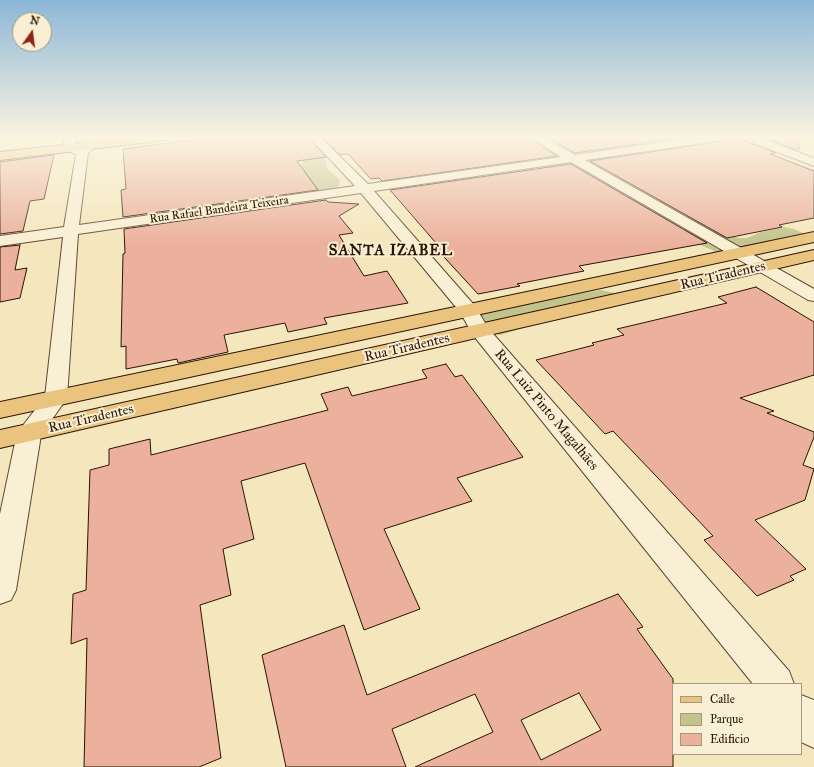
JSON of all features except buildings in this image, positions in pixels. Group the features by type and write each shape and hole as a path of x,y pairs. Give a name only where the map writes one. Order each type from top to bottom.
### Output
{"main road":[{"name":"Rua Tiradentes","path":"0,410 814,237"},
{"name":"Rua Tiradentes","path":"0,439 814,255"}],"street":[{"path":"0,590 29,433 56,398 77,173"},
{"name":"Rua Luiz Pinto Magalhães","path":"349,173 365,189 468,310 480,331 775,683"},
{"name":"Rua Rafael Bandeira Teixeira","path":"0,241 478,173"},
{"path":"598,173 814,296"},
{"path":"802,714 814,729"}],"green space":[{"path":"300,173 332,173 339,179 339,186 329,190 300,191"},
{"path":"567,173 593,173 589,174"},
{"path":"653,201 666,201 731,236 739,238 747,238 761,232 783,227 794,229 807,235 727,254 717,252 693,242 684,232 685,229 682,225 656,219 635,204"},
{"path":"601,290 619,294 628,303 611,308 554,319 500,335 480,331 471,321 481,314 541,300"}],"district":[{"name":"SANTA IZABEL","path":"391,251"}]}
